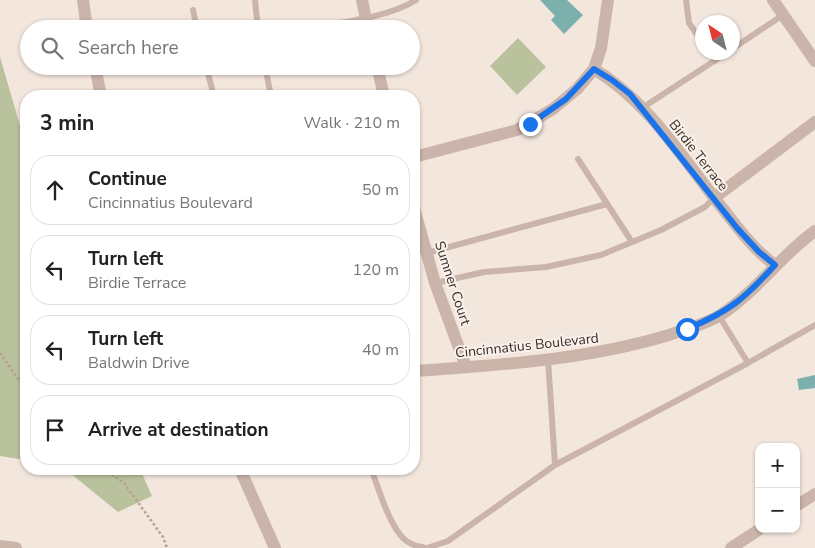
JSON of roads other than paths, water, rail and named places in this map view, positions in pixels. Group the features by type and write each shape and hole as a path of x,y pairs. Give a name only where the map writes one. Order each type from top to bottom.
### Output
{"street":[{"path":"83,0 86,20"},
{"path":"362,0 366,20"},
{"path":"420,155 517,130 530,124 566,99 594,69 602,48 608,0"},
{"path":"773,0 815,61"},
{"name":"Birdie Terrace","path":"594,69 612,80 642,108 759,252 775,265"},
{"path":"97,75 100,90"},
{"path":"379,75 383,90"},
{"path":"714,198 815,122"},
{"name":"Sumner Court","path":"420,229 436,283 466,367"},
{"name":"Cincinnatius Boulevard","path":"420,371 595,354 643,343 719,316 740,302 775,265 815,231"},
{"path":"243,475 275,548"},
{"path":"800,503 815,494"},
{"path":"731,548 755,532"},
{"path":"0,546 16,548"}],"lane":[{"path":"255,0 257,20"},
{"path":"374,20 416,0"},
{"path":"686,0 689,23 695,32"},
{"path":"193,10 195,20"},
{"path":"740,44 784,15"},
{"path":"642,108 716,61"},
{"path":"208,75 212,90"},
{"path":"267,75 270,90"},
{"path":"578,159 632,242"},
{"path":"436,283 484,272 546,267 601,255 705,207 714,198"},
{"path":"427,253 607,204"},
{"path":"719,316 748,363"},
{"path":"374,475 396,529 405,540 414,546 426,548 448,541 555,465 748,363 815,325"},
{"path":"548,359 555,465"}],"water":[{"path":"540,0 567,0 583,15 564,34 551,20 555,16"},
{"path":"815,375 815,388 799,390 797,379"}]}
